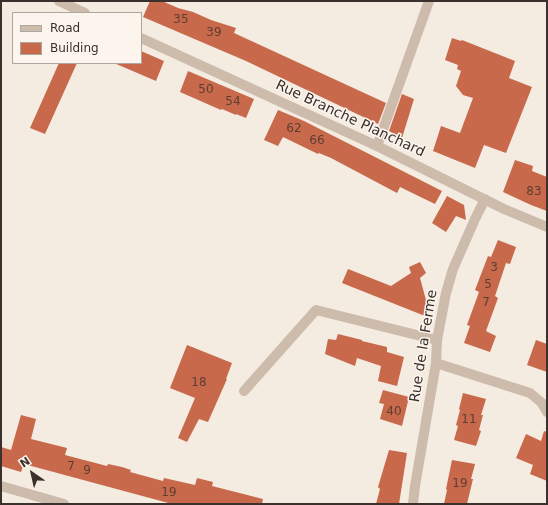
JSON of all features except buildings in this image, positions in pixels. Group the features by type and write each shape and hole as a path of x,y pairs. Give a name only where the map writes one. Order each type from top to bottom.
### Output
{"street":[{"path":"59,1 83,12"},
{"path":"377,146 429,1"},
{"name":"Rue Branche Planchard","path":"142,38 377,146 504,209 547,228"},
{"name":"Rue de la Ferme","path":"413,504 414,486 436,363 436,340 446,294 453,270 485,199"},
{"path":"244,391 316,310 436,340"},
{"path":"436,363 530,393 542,403 547,412"},
{"path":"1,486 64,504"}]}
